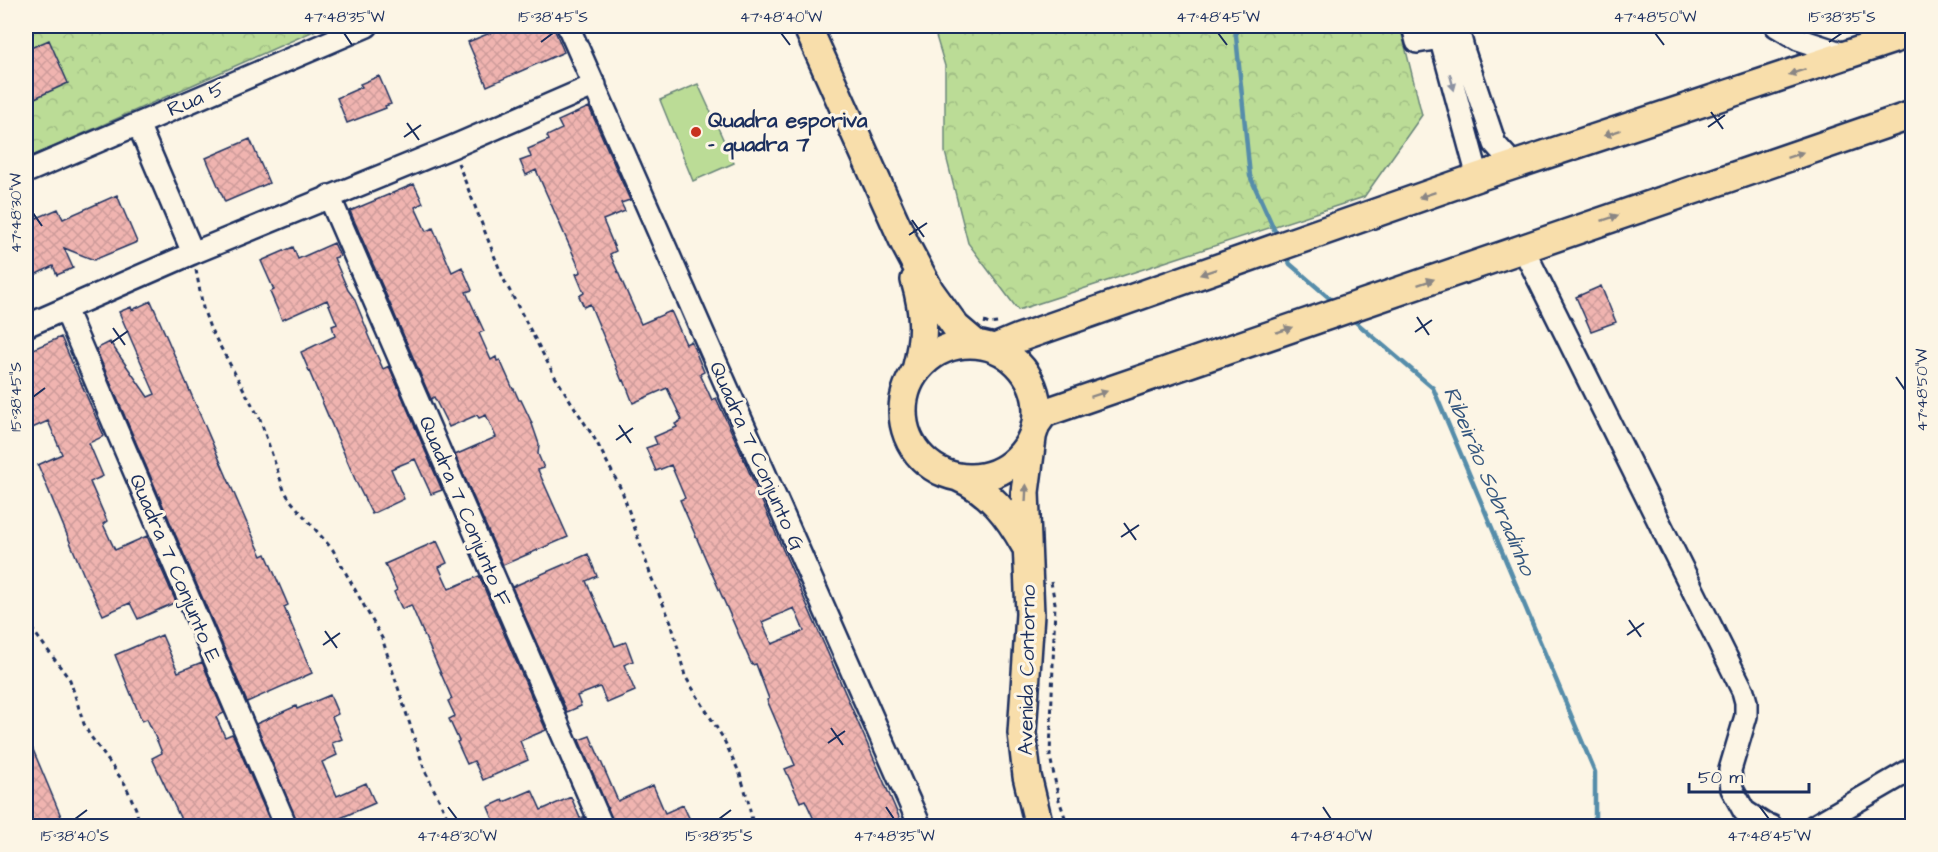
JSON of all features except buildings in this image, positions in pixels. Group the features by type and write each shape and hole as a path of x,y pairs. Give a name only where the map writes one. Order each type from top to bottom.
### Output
{"main road":[{"path":"807,26 904,244 930,291 956,327 984,338 1011,357 1024,370 1033,386 1038,424 1020,456 1002,470 980,477 958,477 936,469 919,455 907,435 903,413 906,391 916,370 922,347 923,316 904,244"},
{"path":"916,370 933,355 953,346 984,338 1019,338 1478,177 1847,56 1882,35 1912,33"},
{"path":"1038,424 1317,319 1912,115"},
{"name":"Avenida Contorno","path":"1038,424 1025,492 1030,614 1022,733 1027,776 1039,826"},
{"name":"Avenida Contorno","path":"958,477 974,484 992,498 1015,527 1027,548"}],"street":[{"name":"Rua 5","path":"26,172 367,26"},
{"name":"Quadra 7 Conjunto G","path":"568,26 920,826"},
{"path":"1413,26 1417,42 1438,32 1478,177"},
{"path":"1457,26 1495,144 1514,165"},
{"path":"1776,26 1798,39 1847,56"},
{"path":"26,326 193,253 452,147 595,85"},
{"path":"138,124 193,253"},
{"name":"Quadra 7 Conjunto F","path":"329,196 602,826"},
{"path":"1523,248 1743,691 1746,716 1730,770 1731,789 1744,812 1764,825 1771,826"},
{"name":"Quadra 7 Conjunto E","path":"65,309 286,826"},
{"path":"1814,826 1912,769"}],"path":[{"path":"452,147 503,278 554,375 596,441 618,483 652,579 671,622 685,676 723,738 740,774 753,826"},
{"path":"193,253 203,308 210,328 260,419 280,480 290,500 333,550 382,638 425,771 452,826"},
{"path":"984,338 989,324 1016,321 1019,338 1017,347 1032,372 1042,396 1038,424"},
{"path":"26,621 70,680 84,724 125,784 136,809 140,826"}],"green space":[{"path":"35,26 325,26 26,159 26,30"},
{"path":"933,26 1400,26 1422,115 1364,197 1018,310 968,243 945,152 945,66"},
{"name":"Quadra esporiva - quadra 7","path":"698,84 734,163 693,181 660,100"}],"waterway":[{"name":"Ribeirão Sobradinho","path":"1235,26 1250,176 1278,238"},
{"name":"Ribeirão Sobradinho","path":"1285,254 1290,264 1334,302"},
{"name":"Ribeirão Sobradinho","path":"1351,318 1433,388 1595,772 1595,826"}],"place":[{"name":"Quadra esporiva - quadra 7","path":"696,132"}]}
